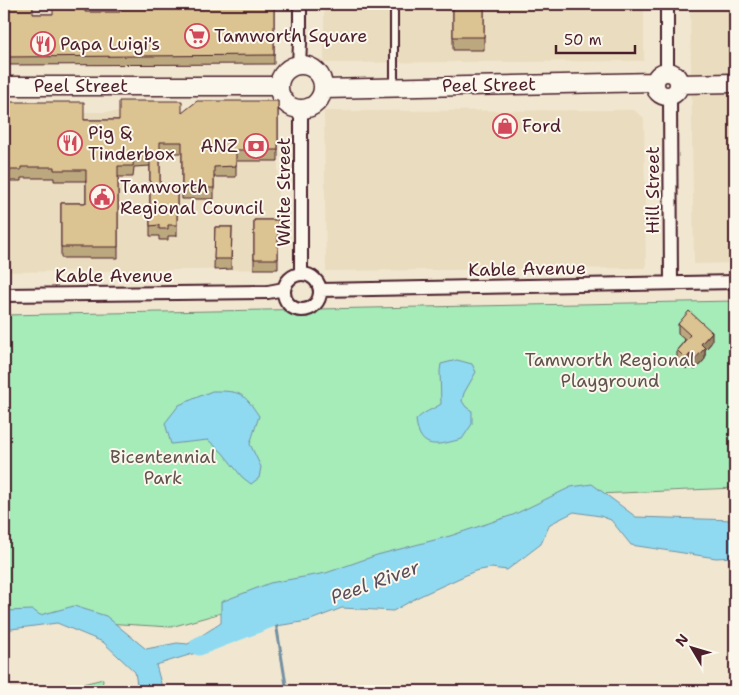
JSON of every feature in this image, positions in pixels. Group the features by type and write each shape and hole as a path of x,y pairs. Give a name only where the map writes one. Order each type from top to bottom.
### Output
{"main road":[{"path":"299,66 312,68 322,80 323,89 317,102 302,110 287,104 279,93 278,86 280,78 285,72 299,66"},
{"name":"Peel Street","path":"323,89 735,83"},
{"name":"Peel Street","path":"4,86 278,86"}],"street":[{"path":"299,66 300,4"},
{"name":"Hill Street","path":"667,4 671,283"},
{"name":"White Street","path":"301,273 302,110"},
{"path":"301,273 312,276 320,290 317,302 313,306 301,310 290,305 284,295 284,289 290,278 301,273"},
{"name":"Kable Avenue","path":"320,290 735,282"},
{"name":"Kable Avenue","path":"4,295 268,292 284,289"}],"lane":[{"path":"394,4 394,87"}],"shaded area":[{"path":"324,4 644,4 644,61 324,63"},
{"path":"690,4 735,4 735,263 694,264"},
{"path":"634,110 644,118 646,268 326,271 324,111"},
{"path":"4,112 278,112 278,269 4,272"}],"green space":[{"name":"Bicentennial Park","path":"735,301 735,488 575,495 513,532 171,627 4,617 4,315"},
{"path":"103,679 102,691 55,691"}],"water":[{"path":"457,360 472,364 476,372 464,393 462,401 472,411 472,424 462,439 438,444 426,442 418,430 416,420 441,404 441,364"},
{"path":"212,391 240,394 249,402 259,416 250,444 261,467 259,478 251,484 242,477 222,452 208,440 171,444 165,423 179,405"},
{"path":"592,484 636,517 735,520 735,557 716,558 631,545 611,520 600,516 574,512 550,524 541,544 507,570 491,568 475,571 420,596 393,611 342,608 308,621 264,628 229,625 221,640 199,652 156,665 163,691 138,691 135,672 103,642 57,623 4,630 4,611 33,610 40,615 74,606 106,616 146,649 177,643 188,644 221,623 221,602 270,583 326,573 377,555 450,536 513,515 571,487"}],"building":[{"path":"4,4 33,4 33,14 53,14 53,4 85,4 85,12 120,12 120,4 274,4 274,55 4,57"},
{"path":"453,4 484,4 484,37 453,37"},
{"path":"119,101 182,101 182,113 197,101 278,101 278,150 236,150 236,166 214,167 214,188 182,188 182,142 160,142 160,188 177,188 177,225 168,225 168,229 159,229 159,225 150,226 150,155 134,156 133,166 118,166 118,247 61,247 61,203 86,203 86,170 54,170 54,167 21,167 21,170 4,170 4,102 84,102 84,120 119,120"},
{"path":"254,220 278,220 278,259 254,259"},
{"path":"215,227 232,227 231,259 214,259"},
{"path":"689,311 712,332 701,344 705,348 695,359 690,354 686,359 677,350 690,335 678,324"}],"waterway":[{"name":"Peel River","path":"199,646 271,618"},
{"path":"276,623 287,691"}],"place":[{"name":"Tamworth Square","path":"197,36"},
{"name":"Papa Luigi's","path":"43,44"},
{"name":"Ford","path":"505,126"},
{"name":"Pig & Tinderbox","path":"70,143"},
{"name":"ANZ","path":"256,146"},
{"name":"Tamworth Regional Council","path":"102,197"}],"park label":[{"name":"Tamworth Regional Playground","path":"610,370"}]}
